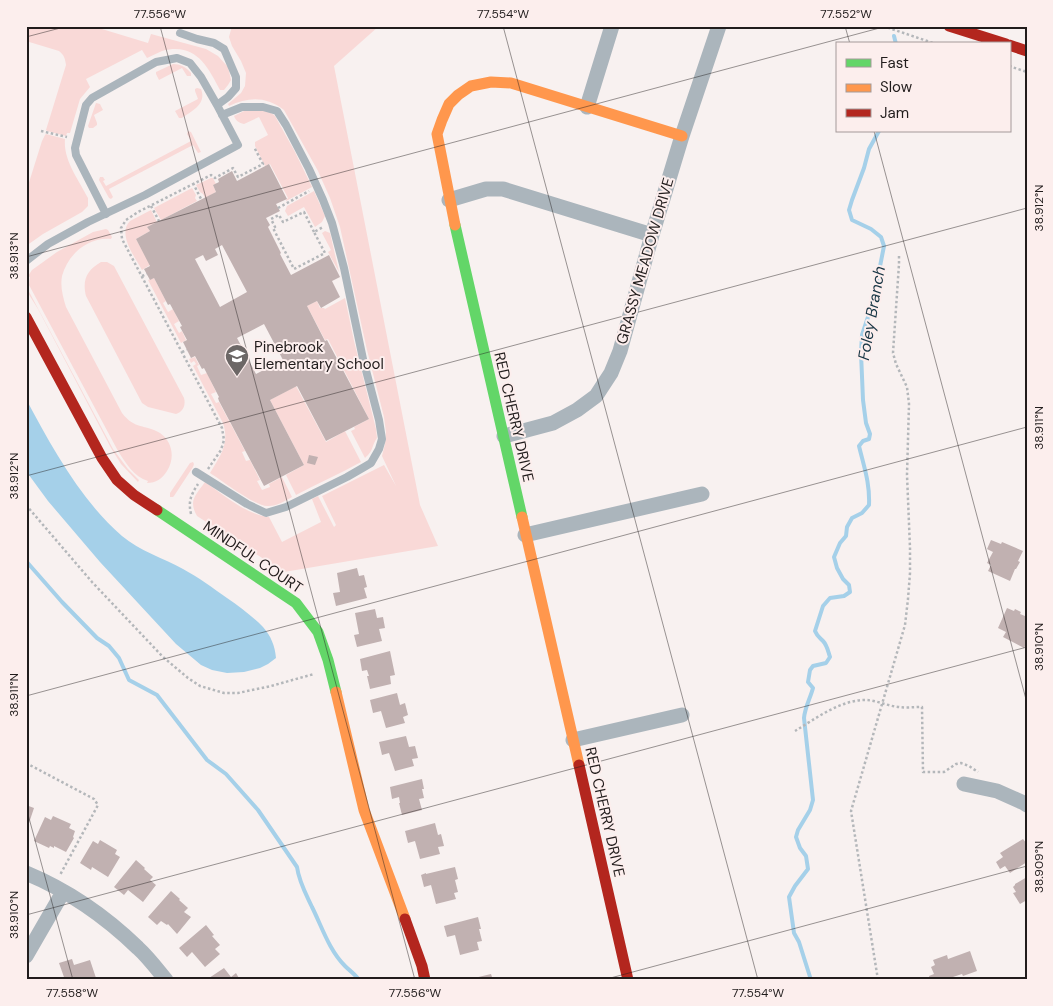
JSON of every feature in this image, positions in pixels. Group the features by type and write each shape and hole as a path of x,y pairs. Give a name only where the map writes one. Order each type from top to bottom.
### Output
{"street":[{"path":"587,107 612,26"},
{"name":"GRASSY MEADOW DRIVE","path":"504,436 553,423 577,410 596,396 611,373 620,351 682,136 719,26"},
{"path":"949,26 1001,42"},
{"path":"1010,45 1027,51"},
{"name":"RED CHERRY DRIVE","path":"628,980 449,200 437,134 450,104 458,95 471,86 491,82 511,83 682,136"},
{"path":"449,200 486,189 503,189 652,235"},
{"name":"MINDFUL COURT","path":"26,317 102,458 118,480 134,495 296,603 318,632 330,669 364,810 422,966 425,980"},
{"path":"525,535 702,494"},
{"path":"574,740 682,715"},
{"path":"964,784 997,791 1027,805"},
{"path":"26,873 59,889 108,920 140,949 166,980"},
{"path":"26,956 59,889"}],"lane":[{"path":"180,33 197,40 214,43 224,50 236,77 236,88 217,105"},
{"path":"26,260 48,244 145,195 238,145 201,77 190,63 177,58 156,62 92,98 86,105 75,148 76,155 106,214"},
{"path":"196,472 247,504 266,513 286,507 347,478 371,463 382,439 344,268 332,223 317,187 277,111 263,107 242,107 222,115"}],"path":[{"path":"883,26 930,42"},
{"path":"1010,66 1027,72"},
{"path":"41,131 67,137"},
{"path":"191,516 189,505 192,493 221,450 224,440 222,428 122,239 121,228 126,220 211,175 215,178 233,168 238,177 263,164 254,147"},
{"path":"193,184 201,199"},
{"path":"278,208 317,187"},
{"path":"152,206 159,221"},
{"path":"304,212 314,232 325,253 294,269 273,228 275,227 271,219 279,215 282,222 304,212"},
{"path":"314,232 332,223"},
{"path":"878,980 851,811 904,625 908,599 910,573 907,475 909,404 907,387 893,353 899,256"},
{"path":"142,276 147,274"},
{"path":"182,352 187,350"},
{"path":"26,505 92,582 163,656 200,686 224,694 238,693 271,686 330,669"},
{"path":"795,731 850,701 865,700 899,707 922,707 923,772 944,772 956,764 969,766 978,773 964,784"},
{"path":"26,763 94,799 98,805 59,889"}],"shaded area":[{"path":"26,26 92,26 148,43 151,34 206,49 218,56 228,67 231,80 224,90 220,90 205,64 191,53 183,50 162,51 147,58 142,50 86,79 90,87 80,99 70,133 67,133 66,136 47,131 66,63 59,51 26,41"},
{"path":"232,26 379,26 334,66 420,505 438,546 284,572 197,516 194,510 194,498 205,482 243,508 269,517 282,542 321,522 312,499 318,496 334,527 336,525 322,496 384,465 396,486 382,456 386,432 384,417 340,227 330,198 318,171 284,110 270,102 257,99 229,106 228,104 241,93 245,86 246,73 229,37"},
{"path":"173,64 185,68 191,73 191,76 187,76 182,68 159,80 156,72"},
{"path":"197,88 201,89 202,94 200,103 190,113 179,118 175,111 198,99 195,91"},
{"path":"96,103 100,104 103,110 94,115 97,125 89,128 88,126"},
{"path":"246,110 265,111 275,116 312,187 286,201 288,198 270,164 265,166 255,146 255,142 268,135 259,117 244,124 234,116"},
{"path":"188,131 191,132 201,152 198,153 193,145 109,189 113,197 109,198 99,180 100,177 103,177 105,180 103,181 106,186 191,141 187,134"},
{"path":"46,134 65,139 66,155 88,198 88,206 82,212 26,246 26,192"},
{"path":"213,178 216,184 213,185 216,192 205,198 196,185"},
{"path":"192,188 197,201 161,220 154,208"},
{"path":"314,191 325,216 322,222 315,227 304,207 288,216 285,211 287,206"},
{"path":"151,210 157,222 147,227 150,231 136,239 150,265 142,270 128,245 125,232 126,226 130,221"},
{"path":"106,229 112,237 111,239 103,239 87,244 80,248 69,261 62,276 62,292 66,307 122,413 131,422 160,433 168,441 172,456 170,466 161,478 150,483 147,483 148,481 134,473 118,451 29,285 30,277 28,276 32,270 57,252 93,232"},
{"path":"325,231 330,233 339,272 328,252 331,250 322,233"},
{"path":"101,262 107,262 114,266 184,398 185,403 180,412 176,414 148,407 142,403 86,296 85,280 92,268"},
{"path":"154,278 166,301 163,303 168,312 173,309 179,321 174,324 179,333 182,331 186,340 181,343 148,280"},
{"path":"26,286 113,449 139,480 138,482 121,464 111,448 38,309 26,290"},
{"path":"345,298 376,429 377,438 371,451 365,458 351,431 355,429 354,427 369,419 328,339 325,340 307,306 317,301 320,308 325,309"},
{"path":"195,357 201,375 207,373 216,392 211,394 216,403 219,402 245,451 242,452 246,461 250,460 260,480 257,481 262,490 270,487 269,484 282,477 292,497 273,506 262,505 210,473 223,450 225,430 193,366 196,364 194,361 191,363 189,359"},
{"path":"296,386 326,442 345,431 361,462 296,495 286,475 304,465 270,400"},
{"path":"193,462 193,467 174,496 170,497 170,493 190,463"}],"water":[{"path":"26,399 68,472 107,522 129,541 194,576 246,612 268,634 274,645 276,658 260,668 244,672 227,673 212,670 201,665 176,644 100,562 48,501 26,471"}],"building":[{"name":"Pinebrook Elementary School","path":"269,164 287,199 276,204 280,211 266,218 270,225 268,227 291,275 329,255 340,277 332,281 340,297 321,308 317,301 307,306 369,419 326,441 297,386 270,400 304,465 264,486 219,401 219,397 204,368 202,369 195,356 191,358 183,342 187,340 180,327 182,326 170,304 168,305 154,278 150,280 144,269 150,266 136,239 150,231 147,227 216,192 213,185 219,182 218,179 232,171 237,181","holes":["222,245 247,292 220,307 195,259 203,255 206,261 218,255 215,249","264,324 283,360 256,374 237,338"]},
{"path":"309,455 318,457 315,465 307,463"},
{"path":"991,540 1001,544 1002,542 1023,551 1018,561 1020,562 1010,581 988,571 991,565 987,563 993,552 987,549"},
{"path":"357,568 359,576 364,575 367,587 364,588 367,598 336,606 333,593 340,592 337,573"},
{"path":"1007,608 1014,611 1015,609 1025,616 1027,613 1027,642 1024,648 1003,637 1006,632 998,628"},
{"path":"375,609 377,618 383,617 385,628 379,629 382,641 357,647 354,635 359,634 355,613"},
{"path":"390,651 395,675 390,676 391,684 370,689 367,670 362,671 360,659"},
{"path":"397,693 400,705 405,703 408,715 403,717 405,723 386,728 381,711 373,713 370,700"},
{"path":"406,736 409,747 415,746 418,758 412,759 414,766 395,771 389,753 382,755 379,742"},
{"path":"422,779 424,798 419,799 422,810 402,815 399,797 392,799 390,787"},
{"path":"26,805 34,808 28,826 26,826"},
{"path":"53,816 71,824 69,828 75,831 74,838 66,852 54,846 54,848 50,846 49,848 34,841 45,817 51,820"},
{"path":"435,823 438,835 441,834 444,846 438,847 440,854 420,859 415,841 408,843 405,831"},
{"path":"1023,839 1027,844 1027,862 1010,873 1005,866 1000,869 996,862 1003,857 1000,853"},
{"path":"100,840 117,850 115,854 120,857 108,877 92,867 91,870 80,863 93,841 98,844"},
{"path":"136,860 153,877 150,880 156,885 143,902 128,890 124,895 114,887"},
{"path":"455,867 458,879 455,880 458,892 454,893 456,899 436,904 431,885 424,887 421,875"},
{"path":"1027,877 1027,900 1020,904 1013,893 1016,892 1013,887"},
{"path":"171,891 188,908 184,912 191,917 177,934 168,924 161,921 157,925 148,917"},
{"path":"478,917 482,941 477,942 479,950 460,955 455,935 447,937 444,926"},
{"path":"206,925 220,945 215,949 220,954 205,967 192,952 187,957 179,948"},
{"path":"970,951 977,971 950,978 951,980 930,980 929,976 934,974 931,967 935,965 933,960 947,955 948,959"},
{"path":"72,959 74,965 90,960 96,978 90,980 65,980 59,963"},
{"path":"224,968 231,977 236,973 240,980 206,980"},
{"path":"491,974 493,980 470,980 470,979"}],"waterway":[{"name":"Foley Branch","path":"894,36 896,42"},
{"name":"Foley Branch","path":"811,980 799,942 794,933 789,897 808,869 806,856 800,848 796,837 813,800 804,718 813,688 808,682 810,670 813,666 826,663 830,657 826,644 815,631 823,606 830,598 844,596 850,592 849,585 837,568 834,557 840,543 846,536 847,527 852,518 862,513 869,505 868,482 859,446 863,441 869,439 870,434 866,423 863,400 862,335 873,302 884,246 881,237 871,229 852,220 849,210 869,149 878,132"},
{"path":"26,561 97,638 109,646 119,658 129,680 157,695 207,760 226,774 258,810 297,867 303,888 330,946 339,960 359,980"}],"traffic: fast":[{"path":"455,225 522,517"},
{"path":"157,510 296,603 318,632 328,660 336,692"}],"traffic: slow":[{"path":"455,225 437,134 449,104 471,86 491,82 511,83 682,136"},
{"path":"522,517 579,765"},
{"path":"336,692 364,810 405,919"}],"traffic: jam":[{"path":"949,26 1000,42"},
{"path":"1010,45 1027,51"},
{"path":"26,317 102,458 117,480 134,495 157,510"},
{"path":"579,765 628,980"},
{"path":"405,919 422,966 425,980"}],"place":[{"name":"Pinebrook Elementary School","path":"237,377"}]}
